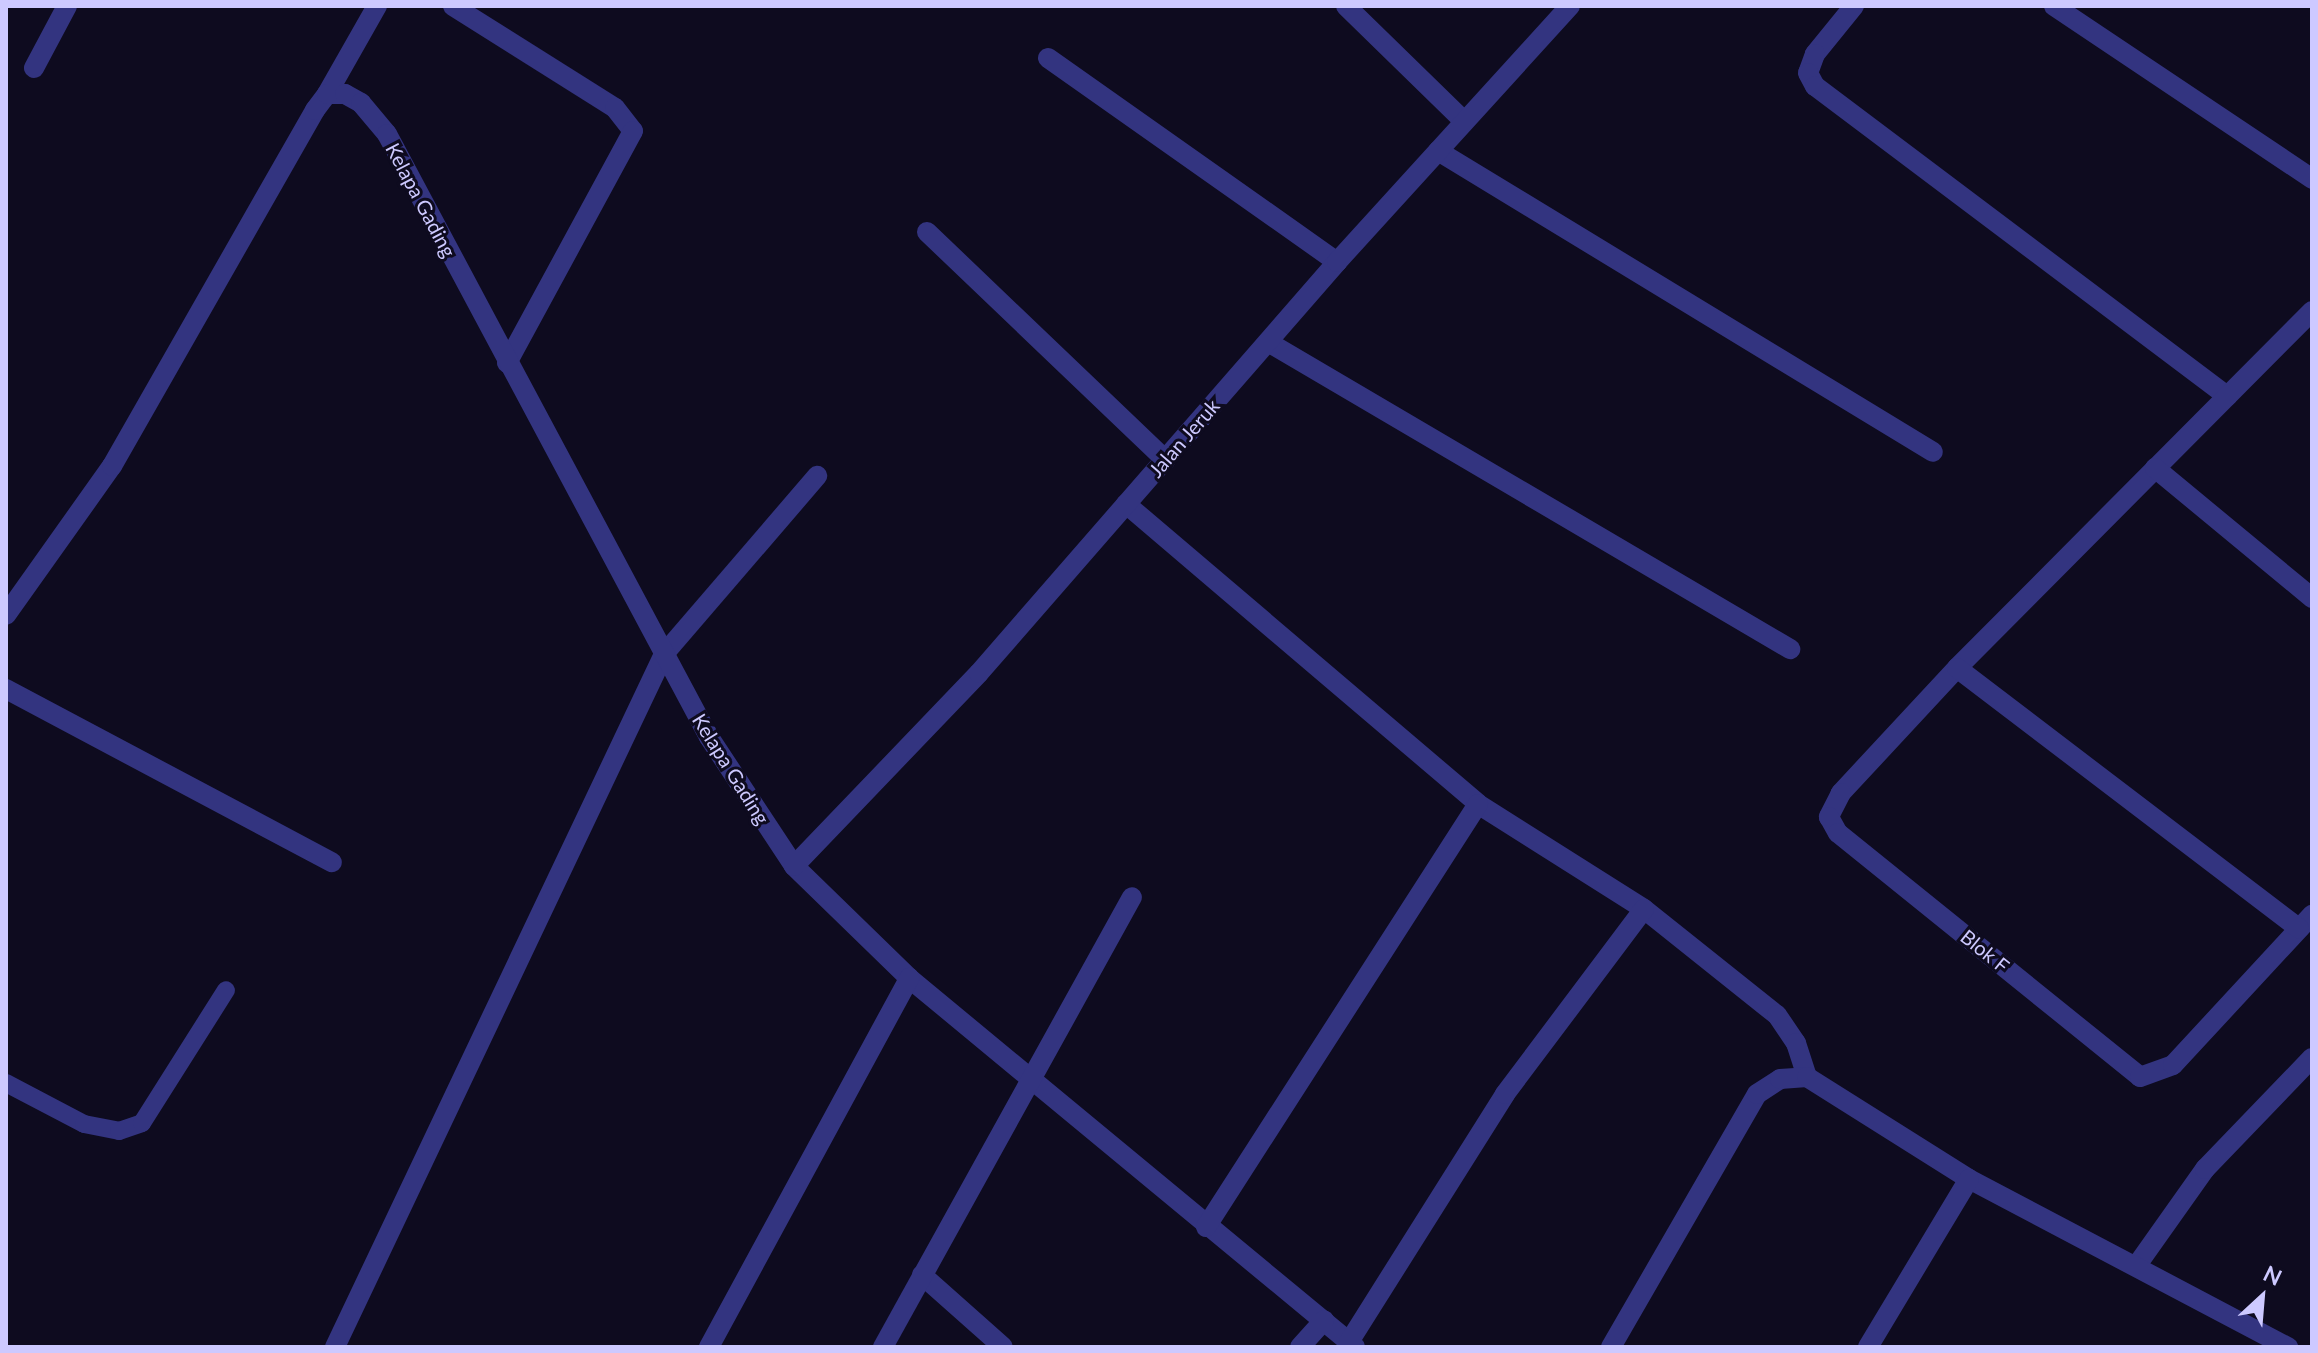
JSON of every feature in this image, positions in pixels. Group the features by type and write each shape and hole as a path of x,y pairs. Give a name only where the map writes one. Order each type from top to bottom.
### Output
{"street":[{"path":"34,68 67,6"},
{"path":"6,615 112,466 377,6"},
{"path":"453,6 615,108 633,131 507,363"},
{"path":"1346,6 1464,121"},
{"name":"Jalan Jeruk","path":"794,866 979,673 1337,262 1570,6"},
{"path":"1854,6 1815,54 1808,73 1815,86 2227,396"},
{"path":"2054,6 2312,179"},
{"path":"1048,58 1337,262"},
{"name":"Kelapa Gading","path":"327,94 345,94 361,103 387,134 709,737 794,866 909,978 1206,1227 1352,1344"},
{"path":"1438,151 1933,452"},
{"path":"927,232 1166,460"},
{"path":"2305,922 1957,668 2312,311"},
{"path":"1268,342 1790,649"},
{"path":"2155,468 2312,598"},
{"path":"335,1347 664,654 817,476"},
{"path":"1126,504 1478,804 1644,909 1777,1015 1796,1043 1807,1077"},
{"name":"Blok F","path":"1957,668 1841,793 1829,817 1838,833 2140,1077 2173,1065 2305,922"},
{"path":"6,689 332,862"},
{"path":"1206,1227 1478,804"},
{"path":"883,1347 1132,897"},
{"path":"1352,1344 1505,1094 1644,909"},
{"path":"709,1347 909,978"},
{"path":"2137,1265 2205,1169 2312,1058"},
{"path":"1611,1347 1757,1094 1780,1079 1807,1077 1969,1179 2288,1347"},
{"path":"1868,1347 1969,1179"},
{"path":"922,1275 1003,1347"},
{"path":"1300,1347 1324,1320"}],"lane":[{"path":"6,1083 84,1124 119,1131 142,1123 226,990"}]}
